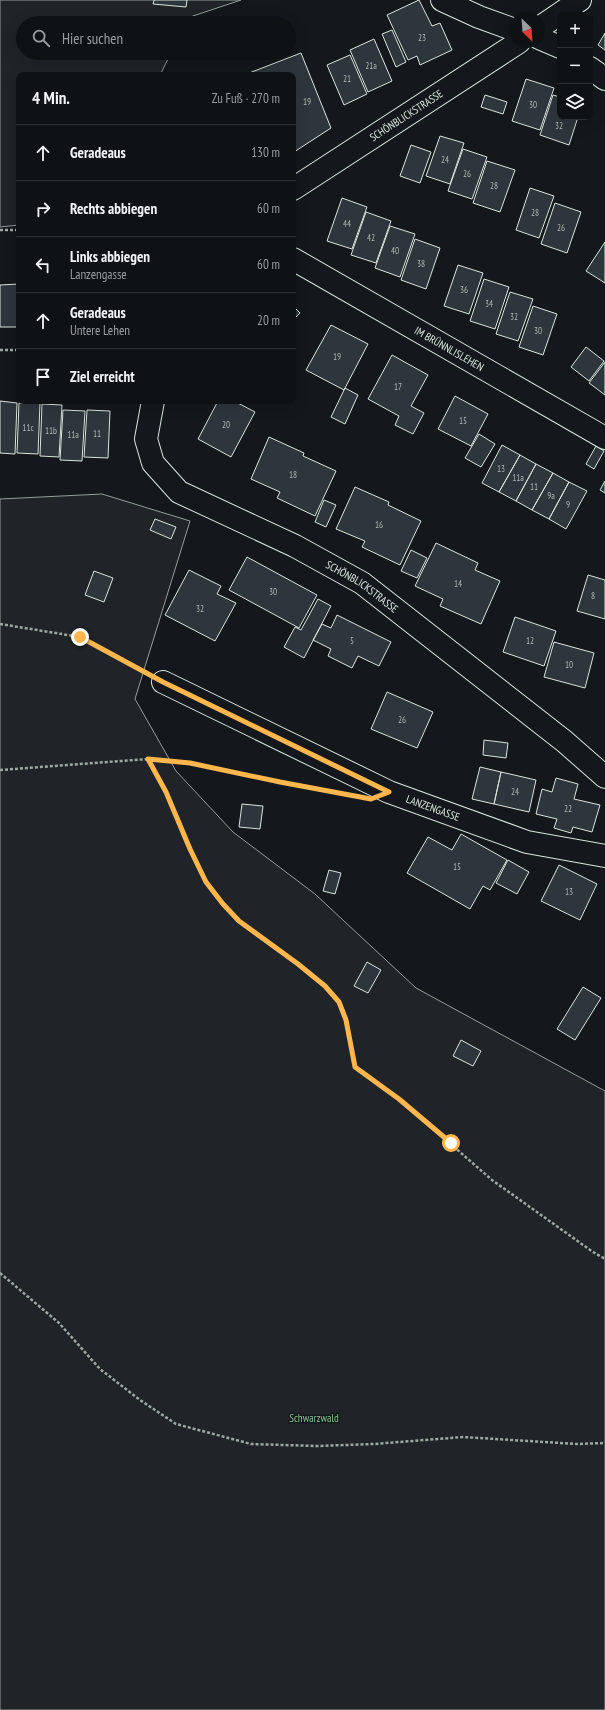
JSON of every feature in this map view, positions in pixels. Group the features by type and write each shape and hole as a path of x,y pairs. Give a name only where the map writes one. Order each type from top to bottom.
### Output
{"street":[{"path":"442,0 479,17 509,28"},
{"path":"545,24 580,0"},
{"path":"545,41 557,46"},
{"name":"SCHÖNBLICKSTRASSE","path":"296,187 510,48"},
{"path":"593,70 605,79"},
{"name":"IM BRÜNNLISLEHEN","path":"296,261 605,438"},
{"name":"SCHÖNBLICKSTRASSE","path":"152,404 146,440 154,463 179,492 295,546 362,583 564,741 605,777"},
{"name":"LANZENGASSE","path":"163,682 389,792 527,842 605,856"}],"path":[{"path":"0,230 16,230"},
{"path":"0,350 16,350"},
{"path":"0,624 80,637 163,682"},
{"path":"148,759 166,792 190,849 206,882 223,904 239,921 298,964 325,986 339,1002 346,1020 355,1067 399,1099 492,1180 605,1259"},
{"path":"0,770 148,759 190,763 333,792"},
{"path":"0,1273 59,1324 100,1369 140,1400 176,1424 251,1444 317,1446 374,1444 463,1437 577,1444 605,1443"}],"green space":[{"path":"0,0 241,0 193,16 16,16 16,60 168,60 162,72 16,72 16,225 0,227"},
{"name":"Schwarzwald","path":"102,494 190,521 135,699 176,771 233,832 315,894 416,988 605,1091 605,1710 0,1710 0,499"}],"building":[{"path":"154,0 187,0 186,7 153,4"},
{"path":"419,0 432,26 440,23 452,50 420,65 417,56 408,60 387,15"},
{"path":"392,30 406,62 396,67 382,34"},
{"path":"605,33 605,50 598,45"},
{"path":"374,39 392,81 368,92 350,50"},
{"path":"301,53 331,128 296,151 296,72 252,72 283,60 296,60 296,55"},
{"path":"350,55 367,94 344,105 327,65"},
{"path":"526,79 554,88 540,130 512,121"},
{"path":"485,95 507,102 503,114 481,107"},
{"path":"553,95 557,96 557,120 577,120 569,145 540,135"},
{"path":"440,136 464,143 450,184 426,176"},
{"path":"411,145 431,152 420,183 400,176"},
{"path":"463,149 487,157 472,199 448,191"},
{"path":"487,161 515,170 500,212 473,203"},
{"path":"530,188 554,196 539,238 516,230"},
{"path":"342,198 367,207 352,249 327,241"},
{"path":"555,203 581,212 567,253 541,244"},
{"path":"366,212 391,221 376,263 351,255"},
{"path":"390,226 415,234 400,277 375,268"},
{"path":"415,239 440,248 426,289 401,280"},
{"path":"605,242 605,283 586,271"},
{"path":"458,265 483,273 469,314 444,306"},
{"path":"484,279 509,287 495,329 470,321"},
{"path":"16,284 16,327 0,327 0,285"},
{"path":"510,292 533,299 518,341 496,334"},
{"path":"533,306 557,314 543,355 519,347"},
{"path":"296,309 300,313 296,317"},
{"path":"331,325 368,344 344,390 306,370"},
{"path":"586,347 604,361 589,381 571,367"},
{"path":"392,355 428,375 411,406 424,413 413,434 395,425 399,416 368,399"},
{"path":"605,362 605,395 589,383"},
{"path":"345,388 358,395 345,424 331,417"},
{"path":"455,396 488,414 471,446 438,429"},
{"path":"0,401 16,403 15,454 0,453"},
{"path":"19,404 40,404 38,454 17,453"},
{"path":"42,404 62,405 59,457 40,456"},
{"path":"216,404 240,404 255,412 231,457 198,439"},
{"path":"63,410 85,411 82,461 60,460"},
{"path":"87,410 110,411 108,458 84,457"},
{"path":"479,434 495,444 481,467 465,458"},
{"path":"269,437 304,453 303,456 336,471 315,516 277,498 280,492 251,479"},
{"path":"502,445 520,455 499,492 482,483"},
{"path":"596,446 604,451 594,469 586,464"},
{"path":"520,455 536,464 516,501 499,492"},
{"path":"536,464 553,473 532,510 516,501"},
{"path":"553,473 569,482 549,519 532,510"},
{"path":"605,481 605,493 600,490"},
{"path":"569,482 587,491 566,529 549,519"},
{"path":"355,487 389,502 388,505 421,521 400,565 362,547 365,541 336,529"},
{"path":"324,500 336,505 326,527 315,522"},
{"path":"155,519 176,527 171,539 150,530"},
{"path":"436,543 478,563 475,570 500,581 481,624 440,606 443,599 415,586"},
{"path":"411,550 427,558 417,578 401,571"},
{"path":"247,557 317,595 299,628 229,590"},
{"path":"189,570 221,586 217,594 236,603 215,641 165,615"},
{"path":"94,571 113,578 104,602 85,595"},
{"path":"588,575 605,580 605,619 577,611"},
{"path":"318,599 331,606 304,658 284,647 295,627 301,630"},
{"path":"337,615 391,642 379,666 358,656 352,668 328,656 331,649 313,640 322,624 331,628"},
{"path":"515,617 556,631 544,666 503,652"},
{"path":"554,642 594,653 585,688 544,677"},
{"path":"387,692 433,712 417,748 371,729"},
{"path":"484,740 508,743 506,758 483,755"},
{"path":"480,767 501,772 494,804 472,799"},
{"path":"501,772 536,780 529,812 494,804"},
{"path":"556,778 578,784 574,799 600,805 592,832 573,827 571,833 554,828 557,819 536,814 542,789 552,792"},
{"path":"242,804 263,806 260,829 239,827"},
{"path":"461,834 507,860 490,890 483,886 470,909 407,873 428,837 452,850"},
{"path":"508,860 529,872 517,894 496,883"},
{"path":"559,865 597,884 580,920 541,901"},
{"path":"329,870 341,873 335,894 323,891"},
{"path":"367,962 381,970 368,993 354,986"},
{"path":"583,987 601,998 575,1040 557,1029"},
{"path":"461,1040 481,1051 473,1066 453,1056"}],"route":[{"path":"80,637 163,682 389,792 371,799 190,763 148,759 166,792 190,849 206,882 223,904 239,921 298,964 325,986 339,1002 346,1020 355,1067 399,1099 451,1143"}]}
